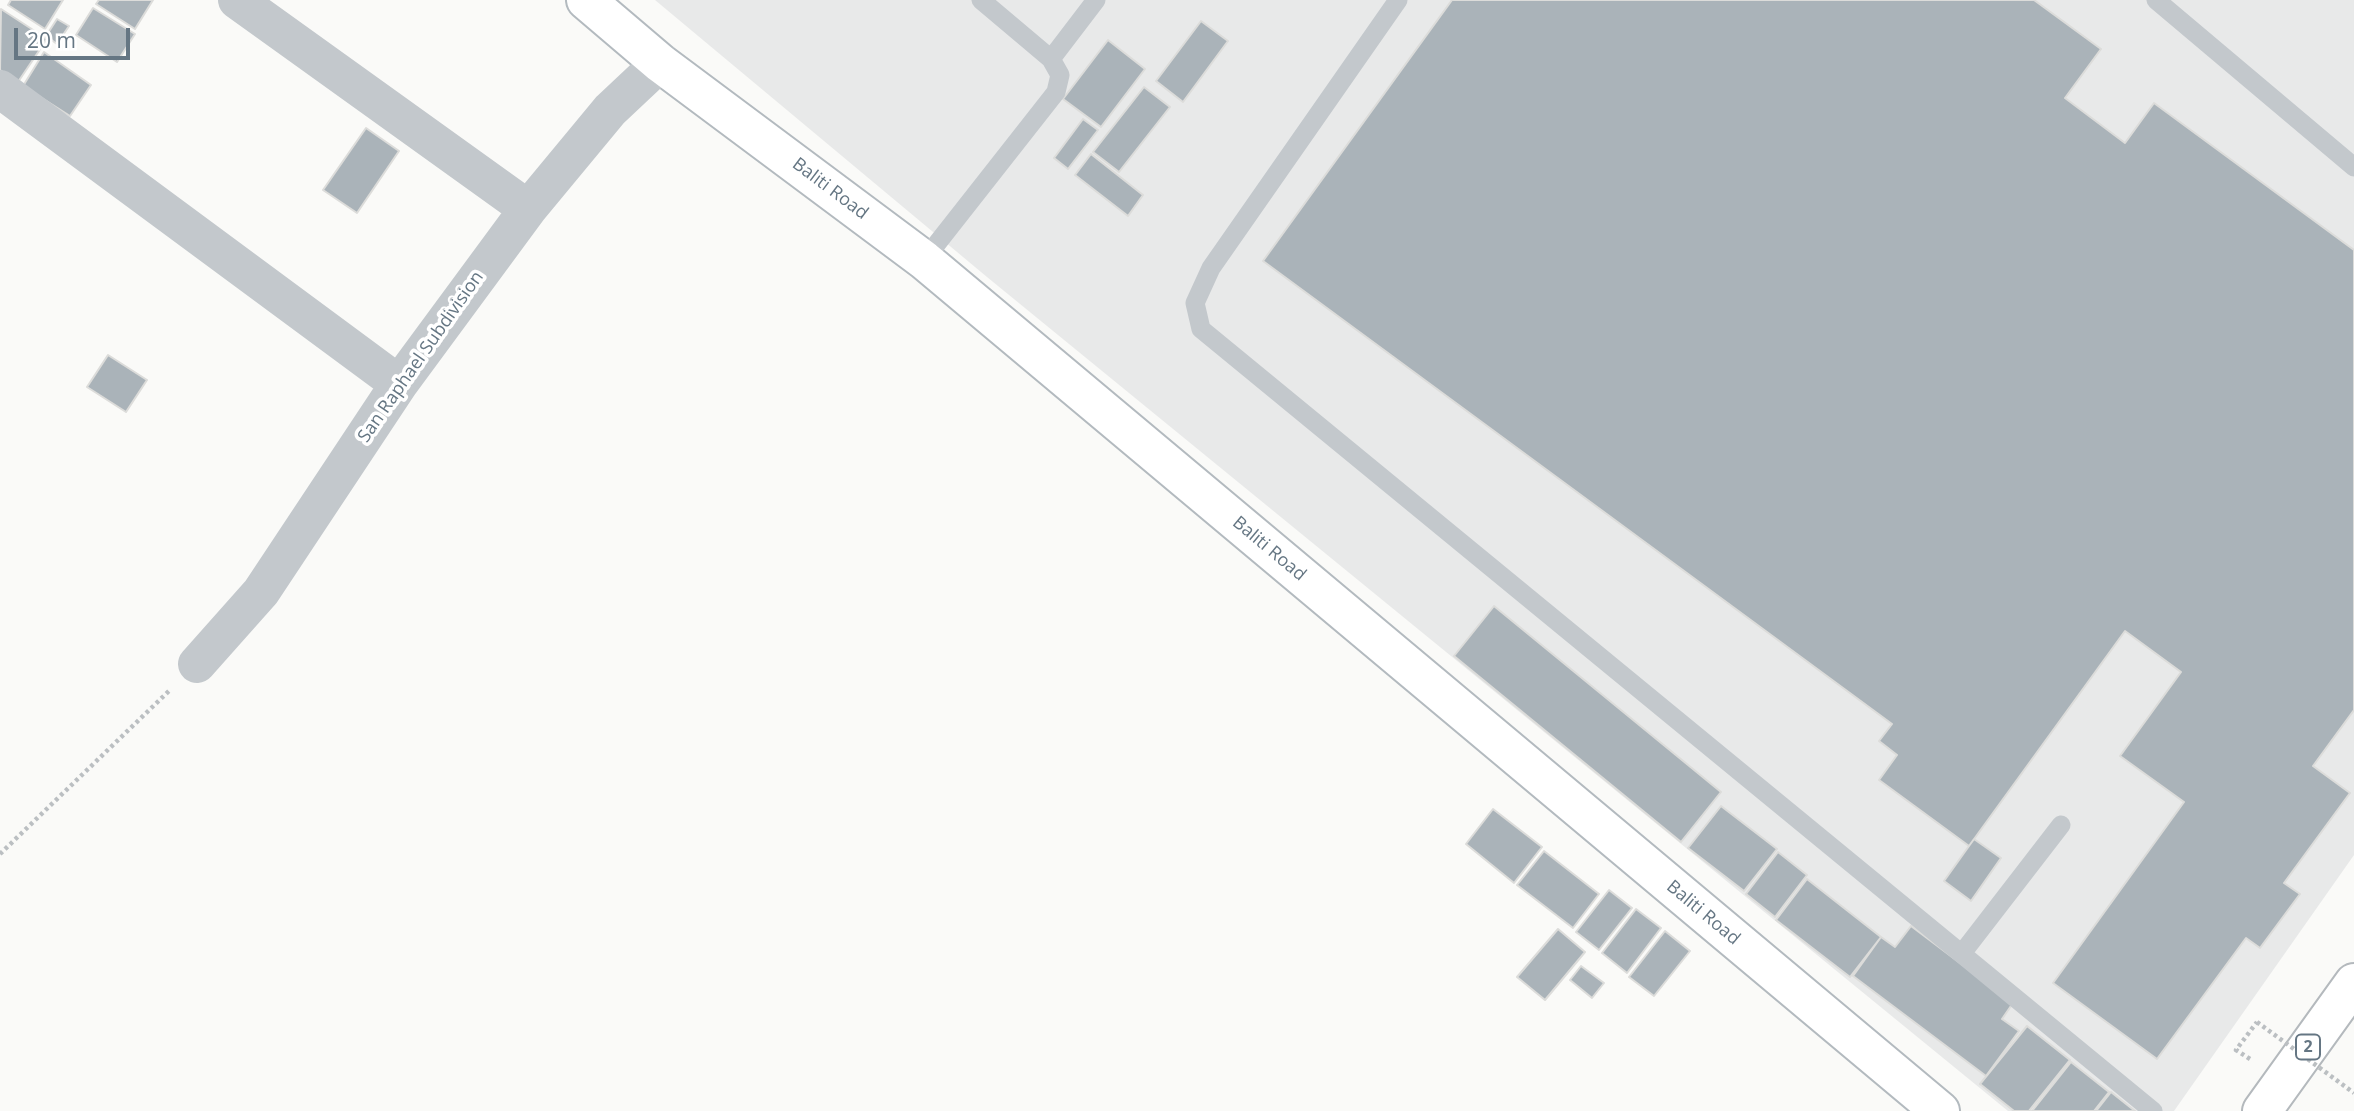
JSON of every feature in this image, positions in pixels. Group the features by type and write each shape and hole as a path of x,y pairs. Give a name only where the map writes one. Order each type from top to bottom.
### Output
{"main road":[{"name":"Baliti Road","path":"586,0 660,62 924,260 1940,1111"},
{"name":"2","path":"2262,1111 2354,983"}],"street":[{"path":"237,0 528,209"},
{"name":"San Raphael Subdivision","path":"197,664 261,592 399,384 528,209 611,110 660,62"},
{"path":"0,89 399,384"}],"lane":[{"path":"924,260 1056,92 1060,75 1051,59 981,0"},
{"path":"1051,59 1096,0"},
{"path":"1398,0 1211,268 1195,303 1201,329 2154,1111"},
{"path":"2156,0 2354,167"},
{"path":"1963,952 2061,825"}],"path":[{"path":"0,854 197,664"},
{"path":"2236,1050 2257,1022 2354,1093"}],"shaded area":[{"path":"655,0 2354,0 2354,855 2174,1111 2008,1111 987,277"}],"building":[{"path":"11,0 63,0 45,29 8,5"},
{"path":"99,0 153,0 135,29 96,4"},
{"path":"1452,0 2034,0 2101,49 2065,98 2125,143 2154,103 2354,250 2354,710 2313,766 2350,793 2284,883 2300,894 2260,948 2246,938 2157,1059 2053,983 2184,802 2120,756 2181,672 2125,631 1969,846 1879,780 1897,755 1879,741 1892,724 1263,261"},
{"path":"93,8 135,34 117,62 76,35"},
{"path":"1,9 47,39 18,82 0,70"},
{"path":"57,19 69,26 57,44 46,36"},
{"path":"1201,21 1228,41 1183,102 1156,81"},
{"path":"1108,40 1145,69 1101,127 1063,99"},
{"path":"44,52 91,85 70,116 23,86"},
{"path":"1144,87 1170,107 1119,172 1093,152"},
{"path":"1083,119 1098,130 1068,169 1054,158"},
{"path":"366,128 399,151 357,213 323,190"},
{"path":"1091,154 1143,195 1128,216 1075,175"},
{"path":"108,355 147,380 126,412 87,387"},
{"path":"1494,606 1721,792 1681,842 1454,656"},
{"path":"1721,806 1777,849 1744,891 1688,848"},
{"path":"1493,809 1542,847 1514,883 1466,844"},
{"path":"1974,839 2001,858 1971,901 1944,881"},
{"path":"1544,851 1599,894 1573,928 1517,885"},
{"path":"1778,852 1807,875 1775,917 1746,894"},
{"path":"1807,879 1881,937 1850,977 1776,920"},
{"path":"1609,890 1632,908 1599,950 1576,932"},
{"path":"1636,909 1661,928 1627,973 1602,953"},
{"path":"1911,926 2013,1003 2002,1019 2019,1031 1986,1076 1853,976 1881,937 1895,947"},
{"path":"1558,929 1585,952 1545,1000 1517,977"},
{"path":"1665,931 1690,951 1654,996 1629,977"},
{"path":"1581,966 1604,983 1592,998 1570,980"},
{"path":"2027,1026 2070,1060 2029,1111 2014,1111 1980,1084"},
{"path":"2071,1062 2109,1092 2094,1111 2032,1111"},
{"path":"2111,1092 2135,1111 2096,1111"}]}
